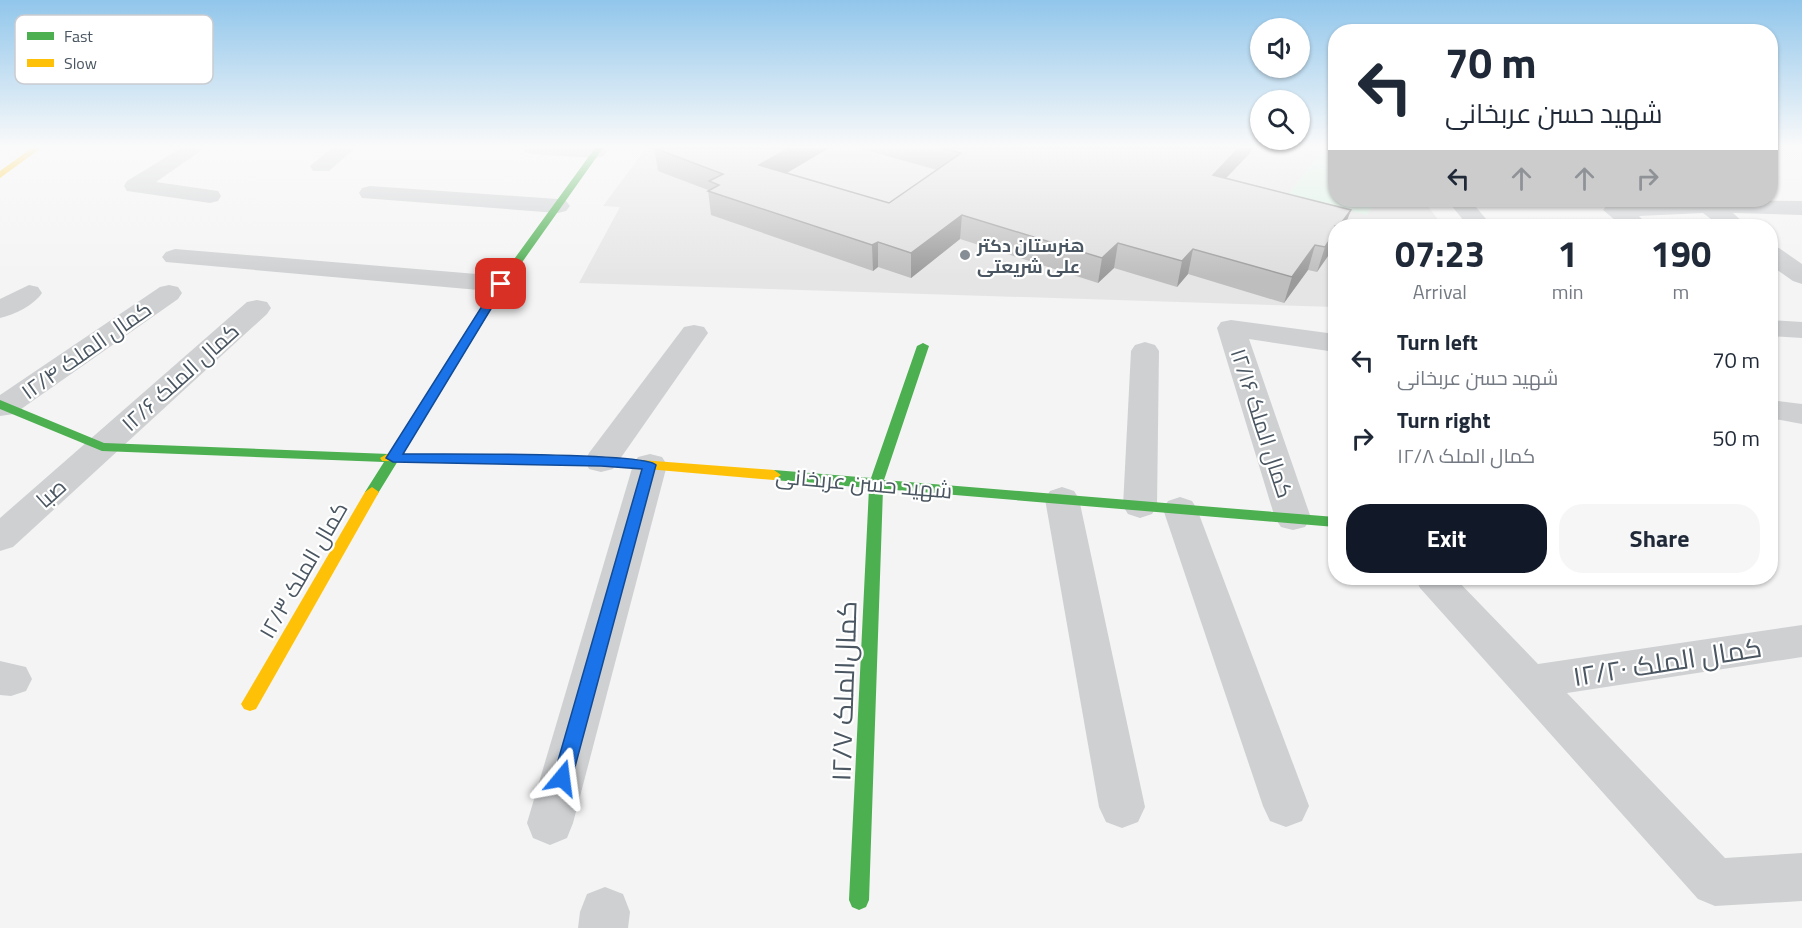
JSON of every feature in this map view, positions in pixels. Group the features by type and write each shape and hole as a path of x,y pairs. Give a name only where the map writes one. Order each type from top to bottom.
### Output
{"street":[{"path":"175,191 210,196"},
{"name":"کمال الملک ۱۲/۳","path":"250,704 393,458 501,284 568,191"},
{"path":"370,193 558,206"},
{"path":"1464,207 1474,219"},
{"path":"1628,219 1616,210 1685,207"},
{"path":"1709,207 1726,219"},
{"path":"1755,207 1802,208"},
{"path":"175,257 501,284"},
{"path":"1778,259 1802,276"},
{"name":"کمال الملک ۱۲/۴","path":"2,406 169,292"},
{"path":"0,310 29,293"},
{"name":"کمال الملک ۱۲/۶","path":"102,447 257,308"},
{"name":"کمال الملک ۱۲/۱۶","path":"1293,518 1231,328 1328,342"},
{"path":"1778,328 1802,330"},
{"path":"601,461 694,333"},
{"name":"کمال‌الملک ۱۲/۷","path":"859,900 876,484 923,346"},
{"path":"1140,506 1145,351"},
{"name":"شهید حسن عربخانی","path":"2,406 102,447 393,458 601,461 1328,521"},
{"path":"1778,410 1802,414"},
{"name":"صبا","path":"0,538 102,447"},
{"path":"550,823 650,465"},
{"path":"1062,499 1122,807"},
{"path":"1179,509 1286,806"},
{"path":"1440,585 1715,882 1802,877"},
{"name":"کمال الملک ۱۲/۲۰","path":"1531,682 1802,641"}],"shaded area":[{"name":"هنرستان دکتر علی شریعتی","path":"614,191 1328,191 1328,207 1428,207 1438,219 1328,219 1328,307 579,283 620,207 603,206"}],"green space":[{"path":"1291,191 1328,191 1328,206 1287,196"},
{"path":"1333,207 1372,207 1367,215"}],"building":[{"path":"709,191 849,191 889,203 906,191 1277,191 1328,204 1328,207 1351,210 1344,219 1328,219 1328,242 1325,247 1315,245 1292,277 1193,249 1182,261 1118,243 1102,258 962,215 911,253 878,242 872,245"}],"traffic: fast":[{"path":"372,492 501,284 568,191"},
{"path":"859,900 876,484 923,346"},
{"path":"0,404 102,447 387,458"},
{"path":"774,475 1328,521"}],"traffic: slow":[{"path":"387,458 601,461 774,475"},
{"path":"250,704 372,492"}],"place":[{"name":"هنرستان دکتر علی شریعتی","path":"965,255"}],"route":[{"path":"501,284 393,458 601,461 650,465 562,778"}]}
